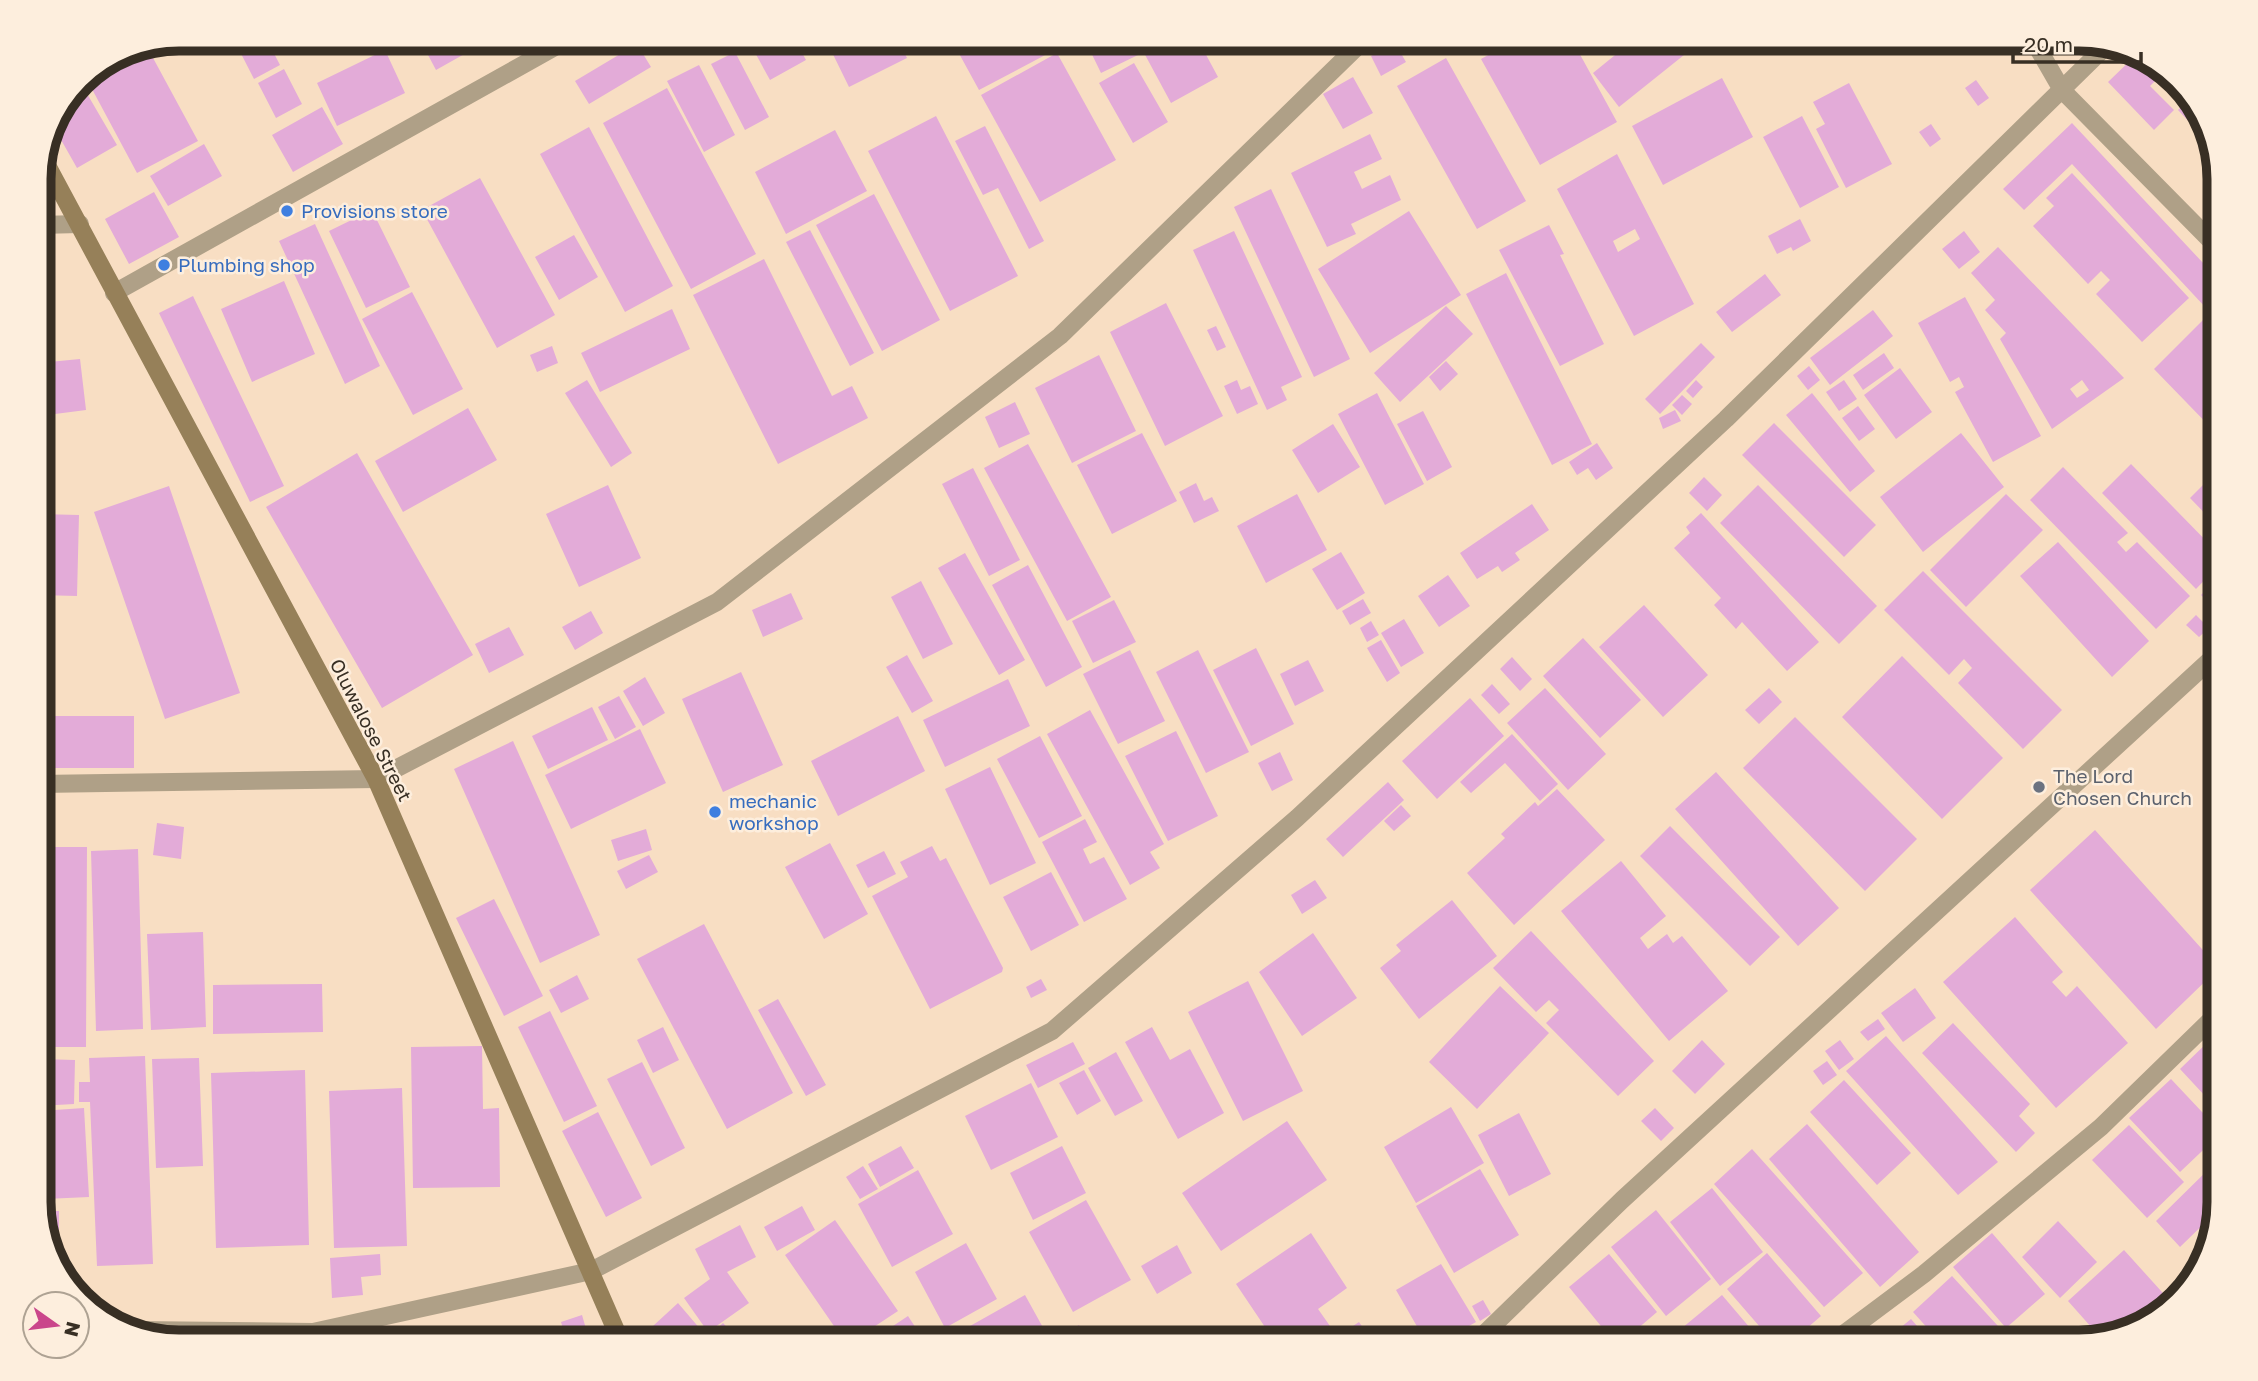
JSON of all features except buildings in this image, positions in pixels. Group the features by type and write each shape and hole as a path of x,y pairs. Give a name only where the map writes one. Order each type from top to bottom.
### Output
{"street":[{"path":"114,293 548,51"},
{"path":"51,784 376,779 717,602 1060,336 1353,51"},
{"path":"2040,51 2062,90 2207,237"},
{"path":"322,1330 591,1271 1052,1031 1297,818 1696,448 2099,53"},
{"name":"Oluwalose Street","path":"51,172 376,779 616,1330"},
{"path":"51,225 80,224"},
{"path":"1488,1330 1642,1181 2207,663"},
{"path":"1849,1330 1924,1274 2101,1127 2207,1025"}],"place":[{"name":"Provisions store","path":"287,211"},
{"name":"Plumbing shop","path":"164,265"},
{"name":"The Lord Chosen Church","path":"2039,787"},
{"name":"mechanic workshop","path":"715,812"}]}
